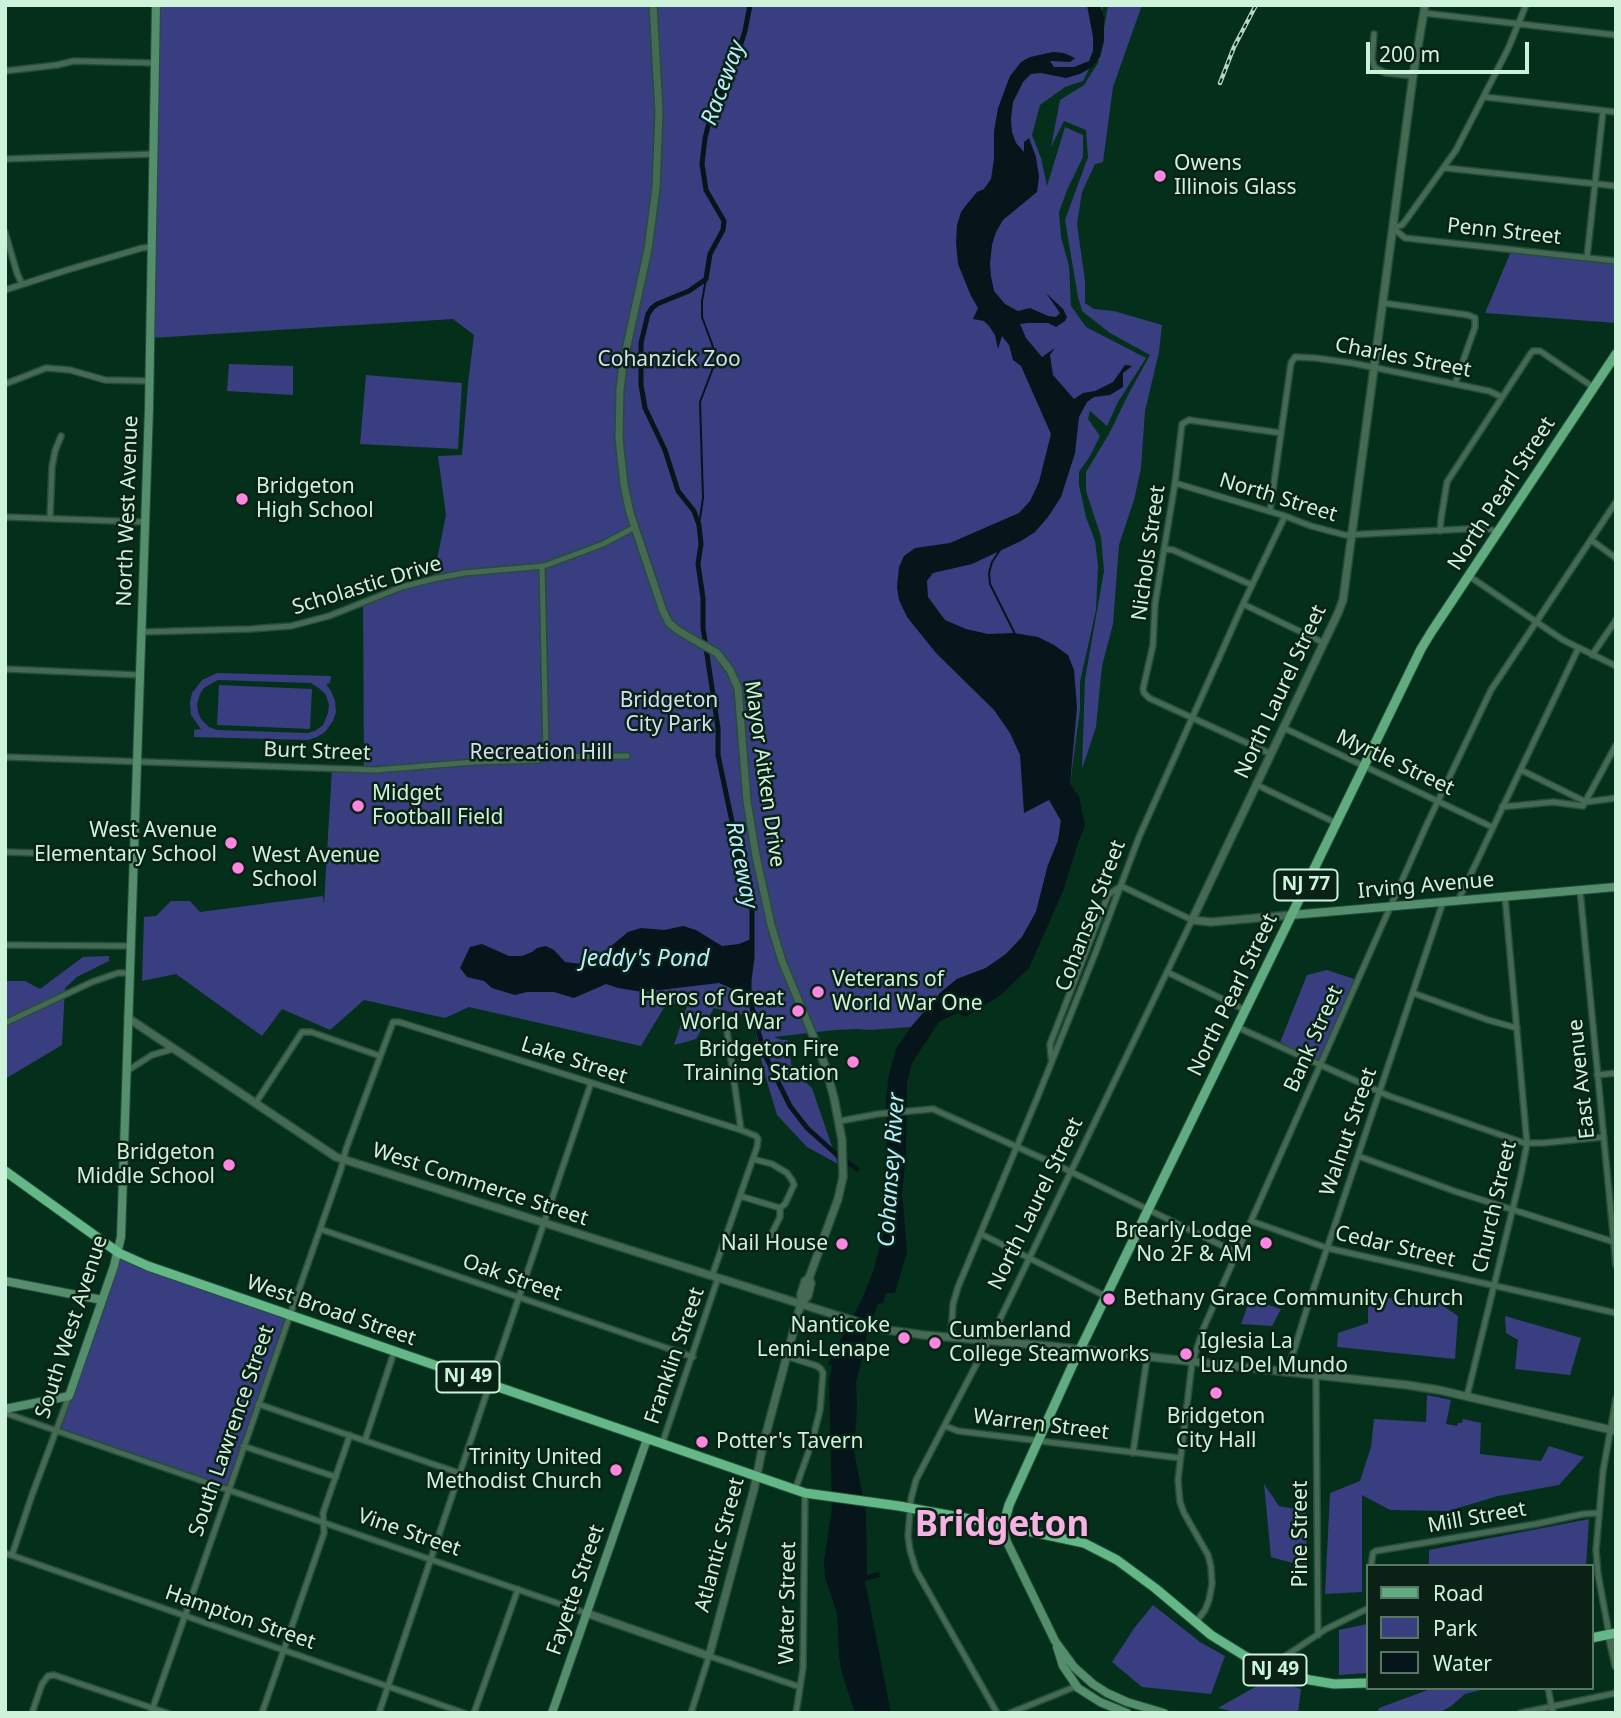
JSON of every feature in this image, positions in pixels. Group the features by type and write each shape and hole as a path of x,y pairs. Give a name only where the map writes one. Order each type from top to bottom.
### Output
{"highway":[{"name":"West Broad Street","path":"5,1171 119,1252 148,1266 795,1490 824,1497 910,1508"},
{"name":"NJ 49","path":"910,1508 1076,1541 1101,1550 1126,1566 1234,1650 1271,1669 1322,1682 1366,1683"},
{"path":"1593,1638 1613,1634"}],"main road":[{"name":"North West Avenue","path":"128,1018 149,382 156,5"},
{"name":"North Pearl Street","path":"1003,1527 1009,1505 1105,1297 1427,640 1616,354"},
{"name":"Irving Avenue","path":"1291,915 1616,887"},
{"name":"South West Avenue","path":"69,1396 119,1252 128,1018"},
{"path":"5,1281 102,1300"},
{"path":"5,1411 69,1396"},
{"name":"Fayette Street","path":"552,1713 647,1439"},
{"path":"1003,1527 1007,1542 1055,1641 1063,1666 1077,1686 1100,1702 1127,1713"},
{"path":"1055,1641 1074,1667 1097,1686 1119,1698 1164,1713"},
{"path":"1074,1667 1077,1686"},
{"path":"1077,1686 1082,1683 1097,1686"}],"street":[{"name":"Mayor Aitken Drive","path":"653,5 659,112 656,188 648,248 625,350 620,390 619,438 624,485 635,527 669,623 717,653 730,670 738,688 747,801 771,925 788,978 826,1068 840,1121 844,1163 841,1190 801,1294 801,1303"},
{"path":"1393,228 1402,225 1456,150 1485,97 1526,5"},
{"path":"1424,9 1519,25 1616,35"},
{"name":"North Laurel Street","path":"997,1713 915,1567 908,1536 912,1492 1029,1259 1341,606 1424,9"},
{"path":"1374,34 1372,60 1375,68 1386,73 1413,76"},
{"path":"5,71 74,61 155,63"},
{"path":"1485,97 1616,112"},
{"path":"1587,257 1603,111"},
{"path":"5,159 154,154"},
{"path":"1445,168 1616,186"},
{"name":"Penn Street","path":"1393,228 1405,238 1616,261"},
{"path":"5,232 22,284"},
{"path":"5,290 152,247"},
{"path":"1383,303 1475,318 1475,327 1455,384"},
{"path":"1440,531 1447,482 1533,351 1540,351 1593,387"},
{"name":"Charles Street","path":"1281,433 1291,363 1296,357 1373,368 1489,391 1502,397"},
{"path":"5,384 46,368 63,369 105,380 149,382"},
{"name":"Nichols Street","path":"1192,718 1147,696 1143,689 1153,645 1155,604 1175,482 1180,429 1184,421 1192,420 1281,433"},
{"path":"1270,511 1281,433"},
{"path":"50,519 53,460 61,436"},
{"name":"North Street","path":"1175,482 1345,535 1486,528 1498,532"},
{"name":"Bank Street","path":"1196,1622 1209,1600 1212,1575 1208,1555 1180,1502 1178,1480 1192,1363 1204,1328 1389,907 1491,690 1616,502"},
{"name":"Cohansey Street","path":"1017,1148 1052,1060 1050,1044 1108,895 1121,886 1139,837 1285,516"},
{"path":"5,517 145,522"},
{"name":"Scholastic Drive","path":"141,632 291,626 330,616 402,587 433,579 464,573 542,566 603,544 635,527"},
{"path":"1591,540 1616,558"},
{"path":"1164,549 1172,550 1252,585"},
{"path":"542,566 544,757"},
{"path":"1469,576 1578,649 1616,666"},
{"path":"1243,604 1324,643"},
{"path":"1592,655 1616,620"},
{"path":"1458,901 1578,649"},
{"path":"5,669 139,675"},
{"path":"1192,718 1271,754"},
{"name":"Myrtle Street","path":"1284,728 1492,827"},
{"path":"1502,807 1553,802 1583,806 1616,745"},
{"name":"Burt Street","path":"5,757 375,770 538,760 544,757 627,756"},
{"path":"1521,770 1586,802 1616,798"},
{"path":"1257,785 1336,823"},
{"path":"5,852 134,856"},
{"name":"Irving Avenue","path":"1121,886 1192,920 1211,922 1291,915"},
{"name":"East Avenue","path":"1580,890 1616,1265"},
{"name":"Church Street","path":"1467,1396 1527,1144 1505,897"},
{"name":"Walnut Street","path":"1287,1373 1443,902"},
{"path":"5,945 131,946"},
{"path":"5,1023 92,982 130,972"},
{"path":"1167,972 1245,1010"},
{"path":"1413,993 1517,1028"},
{"name":"West Commerce Street","path":"128,1018 336,1157 874,1327 1407,1385 1613,1430"},
{"name":"South Lawrence Street","path":"152,1710 346,1149 391,1024 398,1021"},
{"name":"Lake Street","path":"398,1021 741,1130"},
{"path":"1237,1027 1380,1092 1527,1144 1604,1137"},
{"path":"727,1031 741,1130 757,1138 758,1144 753,1159 772,1164 790,1176 794,1185 785,1205 780,1208 740,1196"},
{"path":"255,1104 302,1032 380,1056"},
{"path":"127,1071 152,1055 173,1049"},
{"path":"1597,1074 1616,1073"},
{"path":"380,1713 591,1083"},
{"path":"840,1121 933,1109 1071,1172 1237,1253"},
{"path":"951,1337 954,1298 1017,1148"},
{"path":"1358,1156 1614,1242"},
{"name":"Franklin Street","path":"662,1444 693,1357 715,1277 753,1159"},
{"path":"769,1239 780,1217 780,1208"},
{"name":"Cedar Street","path":"1251,1221 1327,1248 1616,1313"},
{"name":"Oak Street","path":"320,1229 693,1357"},
{"path":"981,1234 1105,1297"},
{"name":"Atlantic Street","path":"691,1713 707,1668 801,1303"},
{"path":"365,1440 394,1352"},
{"path":"786,1356 817,1366 823,1373 820,1410 795,1490"},
{"path":"1133,1453 1147,1358"},
{"name":"Pine Street","path":"1316,1376 1318,1634"},
{"name":"South West Avenue","path":"8,1554 69,1396"},
{"path":"1616,1399 1613,1430 1603,1471 1597,1562 1613,1634 1616,1666"},
{"path":"258,1404 459,1473"},
{"name":"Vine Street","path":"5,1411 800,1687"},
{"name":"Warren Street","path":"945,1426 958,1431 1180,1458"},
{"path":"262,1713 324,1533 323,1513 350,1436"},
{"path":"243,1446 336,1476"},
{"name":"Water Street","path":"796,1713 803,1668 805,1493"},
{"name":"Mill Street","path":"1371,1564 1373,1553 1376,1551 1599,1513"},
{"name":"Hampton Street","path":"8,1554 464,1713"},
{"path":"474,1713 518,1589"},
{"path":"1271,1669 1318,1634 1366,1610"},
{"path":"32,1713 42,1684 48,1676 54,1675 167,1713"},
{"path":"1010,1713 1077,1686"},
{"path":"1548,1690 1552,1710"},
{"path":"1521,1713 1552,1710 1616,1693"}],"green space":[{"name":"Bridgeton City Park","path":"156,5 1103,5 1092,63 1083,81 1065,87 1040,105 1032,135 1041,158 1047,186 1065,127 1083,135 1083,157 1059,212 1061,237 1069,266 1071,306 1086,327 1146,358 1118,402 1107,426 1090,411 1088,419 1100,436 1079,472 1079,485 1095,541 1098,565 1096,610 1080,682 1080,709 1070,784 1058,841 1048,865 1036,912 1022,937 1006,954 986,968 957,979 941,992 911,1027 835,1030 774,1037 788,1040 792,1070 812,1088 838,1164 807,1147 777,1115 755,1029 743,1015 714,1008 696,1039 674,1045 689,1000 665,1006 641,1046 469,1007 445,1018 364,1000 330,1030 282,1009 262,1036 176,974 142,981 144,917 156,916 171,901 190,901 200,912 323,896 324,904 332,768 364,769 363,602 433,579 446,515 438,456 462,455 474,335 453,319 151,338"},
{"path":"1108,5 1142,5 1113,87 1103,162 1095,164 1082,192 1077,224 1085,281 1085,303 1094,309 1114,311 1162,325 1159,352 1145,411 1141,468 1119,545 1113,624 1102,666 1096,727 1082,769 1085,679 1104,571 1101,537 1086,491 1086,472 1150,355 1110,333 1082,311 1065,220 1088,157 1086,130 1064,121 1051,147 1060,100 1084,85 1098,63"},
{"path":"1512,249 1616,261 1616,323 1485,313"},
{"path":"229,364 293,366 293,395 227,391"},
{"path":"366,375 462,383 458,449 360,444"},
{"path":"217,673 331,676 330,683 326,684 335,701 336,712 325,732 308,740 194,737 194,730 201,729 191,715 190,702 192,693 202,680","holes":["218,680 311,683 326,695 329,705 323,725 308,733 217,730 209,727 198,712 200,694 204,688"]},
{"path":"219,685 312,689 310,729 217,725"},
{"path":"109,956 109,961 77,977 65,988 62,1045 5,1079 5,981 25,981 40,989 83,957"},
{"path":"1327,970 1357,980 1320,1065 1279,1045 1307,975"},
{"path":"119,1253 289,1315 228,1490 56,1430"},
{"path":"1368,1297 1436,1301 1458,1316 1455,1359 1337,1347 1338,1333 1368,1323"},
{"path":"1250,1299 1281,1309 1272,1326 1241,1324"},
{"path":"1505,1316 1581,1338 1570,1375 1515,1369 1518,1340 1506,1333"},
{"path":"1427,1395 1451,1400 1446,1424 1457,1426 1463,1419 1481,1423 1480,1454 1541,1461 1549,1446 1584,1457 1559,1485 1498,1496 1448,1511 1390,1510 1362,1495 1362,1592 1325,1594 1330,1493 1360,1481 1371,1447 1374,1419 1426,1422"},
{"path":"1264,1484 1279,1506 1306,1511 1307,1567 1271,1557"},
{"path":"1589,1519 1586,1564 1429,1564 1429,1550"},
{"path":"1153,1605 1200,1642 1225,1656 1211,1694 1142,1687 1112,1662"},
{"path":"1366,1624 1366,1673 1339,1675 1339,1630"},
{"path":"1271,1678 1301,1689 1298,1713 1239,1713 1218,1708"},
{"path":"1428,1690 1481,1690 1465,1694 1439,1713 1377,1713 1379,1708"}],"water":[{"name":"Cohansey River","path":"1087,5 1100,5 1104,18 1104,41 1100,57 1092,67 1066,78 1041,73 1031,74 1023,82 1013,102 1012,132 1016,143 1024,152 1024,142 1029,138 1039,177 1037,192 1003,220 996,232 992,245 991,276 994,291 1005,304 1018,311 1030,308 1056,317 1060,313 1046,293 1063,309 1067,317 1056,327 1048,323 1020,324 1026,338 1042,357 1055,348 1050,355 1053,375 1074,399 1113,382 1125,365 1132,366 1123,373 1123,387 1110,395 1094,397 1087,402 1079,417 1075,453 1061,497 1035,532 972,564 933,573 927,581 928,597 945,620 988,634 1014,633 1038,637 1068,655 1074,670 1077,708 1070,784 1079,796 1085,826 1063,891 1029,968 1001,995 965,1017 957,1013 939,1022 912,1063 907,1082 906,1156 902,1193 907,1252 895,1293 886,1293 883,1303 878,1304 868,1331 856,1384 854,1451 866,1513 867,1575 879,1572 880,1577 865,1581 891,1713 855,1713 841,1670 837,1613 825,1577 824,1561 832,1508 829,1383 832,1366 828,1364 873,1272 887,1220 891,1184 886,1100 889,1075 896,1049 941,992 957,979 986,968 1006,954 1022,937 1036,912 1048,865 1058,841 1061,821 1049,800 1024,813 1020,755 1010,733 994,710 936,653 907,617 899,600 899,567 904,556 915,548 950,543 1019,513 1030,501 1039,482 1051,434 1021,366 1013,360 1009,345 1002,336 998,349 995,335 989,326 984,321 973,319 978,308 958,264 957,225 961,212 991,179 998,108 1010,76 1021,62 1053,52 1075,58 1070,62 1050,61 1054,67 1074,67 1089,61 1093,51 1093,37"},
{"name":"Jeddy's Pond","path":"683,926 696,930 722,946 751,939 749,996 719,983 643,992 606,984 574,998 554,992 515,995 492,988 484,981 467,977 460,968 470,947 482,944 509,956 522,956 546,946 565,962 583,964 604,952 628,932 641,928 664,930"}],"waterway":[{"name":"Raceway","path":"750,5 733,68 713,107 705,138 702,164 706,190 724,221 723,230 710,254 706,279 689,291 657,304 648,314 641,343 641,385 645,408 665,450 678,491 694,511 699,525 701,544 698,564 703,598 703,628 718,728 718,755 752,903 749,996 764,1053 790,1106 807,1128 857,1169"},
{"name":"Raceway","path":"699,525 703,498 700,402 716,360 702,317 706,279"},
{"path":"1000,550 992,562 990,584 1015,634"}],"railway":[{"path":"1220,83 1234,47 1256,5"}],"place":[{"name":"Owens Illinois Glass","path":"1160,176"},
{"name":"Bridgeton High School","path":"242,499"},
{"name":"Midget Football Field","path":"358,806"},
{"name":"West Avenue Elementary School","path":"231,843"},
{"name":"West Avenue School","path":"238,868"},
{"name":"Veterans of World War One","path":"818,992"},
{"name":"Heros of Great World War","path":"798,1011"},
{"name":"Bridgeton Fire Training Station","path":"853,1062"},
{"name":"Bridgeton Middle School","path":"229,1165"},
{"name":"Brearly Lodge No 2F & AM","path":"1266,1243"},
{"name":"Nail House","path":"842,1244"},
{"name":"Bethany Grace Community Church","path":"1109,1299"},
{"name":"Nanticoke Lenni-Lenape","path":"904,1338"},
{"name":"Cumberland College Steamworks","path":"935,1343"},
{"name":"Iglesia La Luz Del Mundo","path":"1186,1354"},
{"name":"Bridgeton City Hall","path":"1216,1393"},
{"name":"Potter's Tavern","path":"702,1442"},
{"name":"Trinity United Methodist Church","path":"616,1470"}],"district":[{"name":"Bridgeton","path":"1002,1526"}],"park label":[{"name":"Cohanzick Zoo","path":"669,360"},
{"name":"Recreation Hill","path":"541,753"}]}
